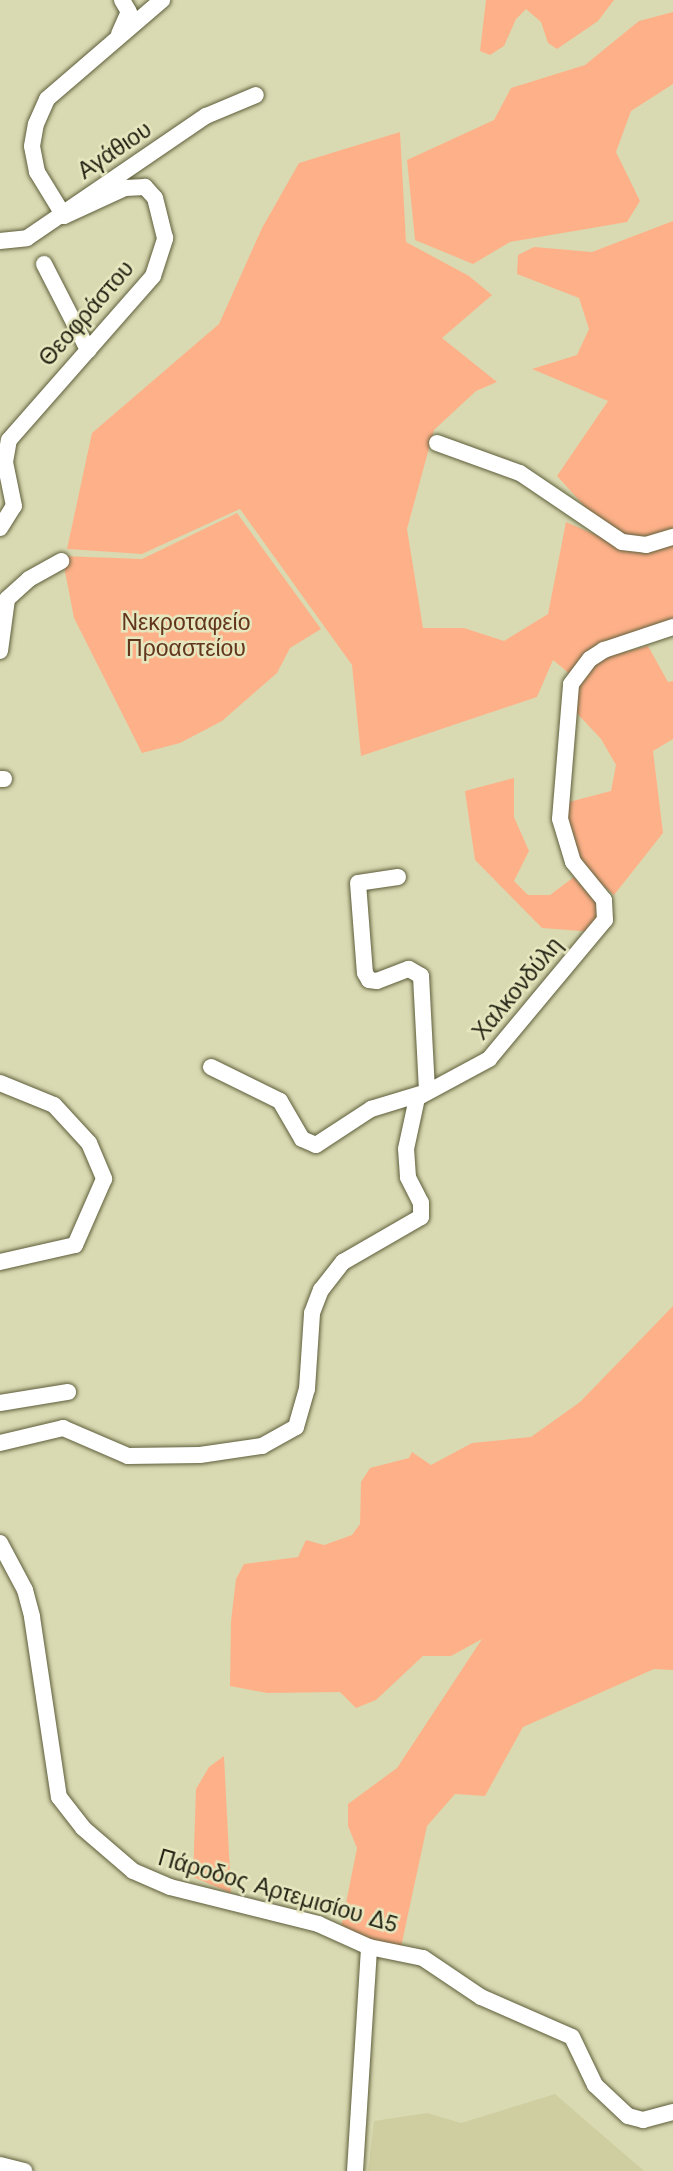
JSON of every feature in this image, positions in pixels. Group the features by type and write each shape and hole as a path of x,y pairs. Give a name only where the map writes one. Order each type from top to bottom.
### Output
{"street":[{"path":"120,36 129,12 122,0"},
{"path":"64,216 37,172 33,146 36,124 47,99 162,0"},
{"name":"Αγάθιου","path":"0,242 27,238 64,216 140,158 206,116 256,95"},
{"name":"Θεοφράστου","path":"0,528 14,506 5,462 9,440 153,276 160,260 164,223 155,198 145,187 125,188 64,216"},
{"path":"44,264 88,350"},
{"path":"437,443 520,472 622,542 646,545 673,537"},
{"path":"0,651 7,599 29,579 61,561"},
{"name":"Χαλκονδύλη","path":"211,1067 280,1101 302,1139 316,1144 371,1109 424,1091 489,1059 542,991 602,928 604,900 573,862 560,819 571,684 590,659 604,650 673,627"},
{"path":"0,1443 63,1428 128,1456 200,1455 262,1446 292,1431 304,1407 312,1313 321,1290 343,1262 412,1225 422,1213 408,1177 406,1149 410,1116 424,1091 421,976 409,969 377,981 365,973 358,883 398,877"},
{"path":"0,1083 54,1105 89,1143 104,1179 75,1245 0,1262"},
{"path":"0,1404 68,1392"},
{"name":"Πάροδος Αρτεμισίου Δ5","path":"0,1543 27,1596 56,1787 71,1815 141,1877 300,1918 369,1947 423,1958 481,1997 572,2037 595,2085 628,2116 643,2120 673,2112"},
{"path":"355,2171 369,1947"},
{"path":"0,2165 24,2171"}],"shaded area":[{"path":"555,2094 644,2171 368,2171 374,2121 427,2113 461,2123"}],"green space":[{"path":"486,0 614,0 598,21 557,49 548,43 541,22 526,9 516,19 504,46 490,55 480,51"},
{"path":"673,12 673,84 631,111 616,152 640,201 627,222 510,242 473,264 415,240 407,160 494,120 511,88 585,65 639,21"},
{"path":"400,132 406,242 469,276 492,295 442,338 497,382 476,391 434,430 407,529 423,628 464,628 504,641 548,614 566,522 629,549 673,540 673,623 570,674 553,660 537,697 361,756 352,665 240,509 142,554 67,549 92,433 219,324 262,228 299,163"},
{"path":"673,221 673,533 653,539 609,533 557,476 608,401 532,369 577,355 589,329 579,298 517,274 518,255 534,247 592,252"},
{"name":"Νεκροταφείο Προαστείου","path":"237,513 321,629 290,648 277,673 222,721 180,743 142,753 74,618 62,556 142,559"},
{"path":"648,646 668,682 673,681 673,739 653,751 663,833 614,895 583,868 570,839 565,803 611,791 616,765 601,739 573,709 574,693 591,667 608,656"},
{"path":"514,778 514,817 529,851 514,881 528,895 550,895 574,877 600,908 594,932 542,928 475,860 465,791"},
{"path":"673,1306 673,1670 654,1669 523,1727 485,1796 455,1794 427,1826 401,1947 365,1939 341,1928 357,1848 348,1826 348,1804 397,1768 482,1639 451,1656 423,1656 376,1700 356,1708 340,1692 267,1693 230,1686 231,1621 236,1579 244,1564 298,1557 306,1540 324,1545 352,1535 360,1524 361,1482 370,1468 409,1458 412,1452 431,1465 472,1443 531,1437 580,1402"},
{"path":"224,1756 231,1893 193,1877 196,1789 209,1767"}]}
